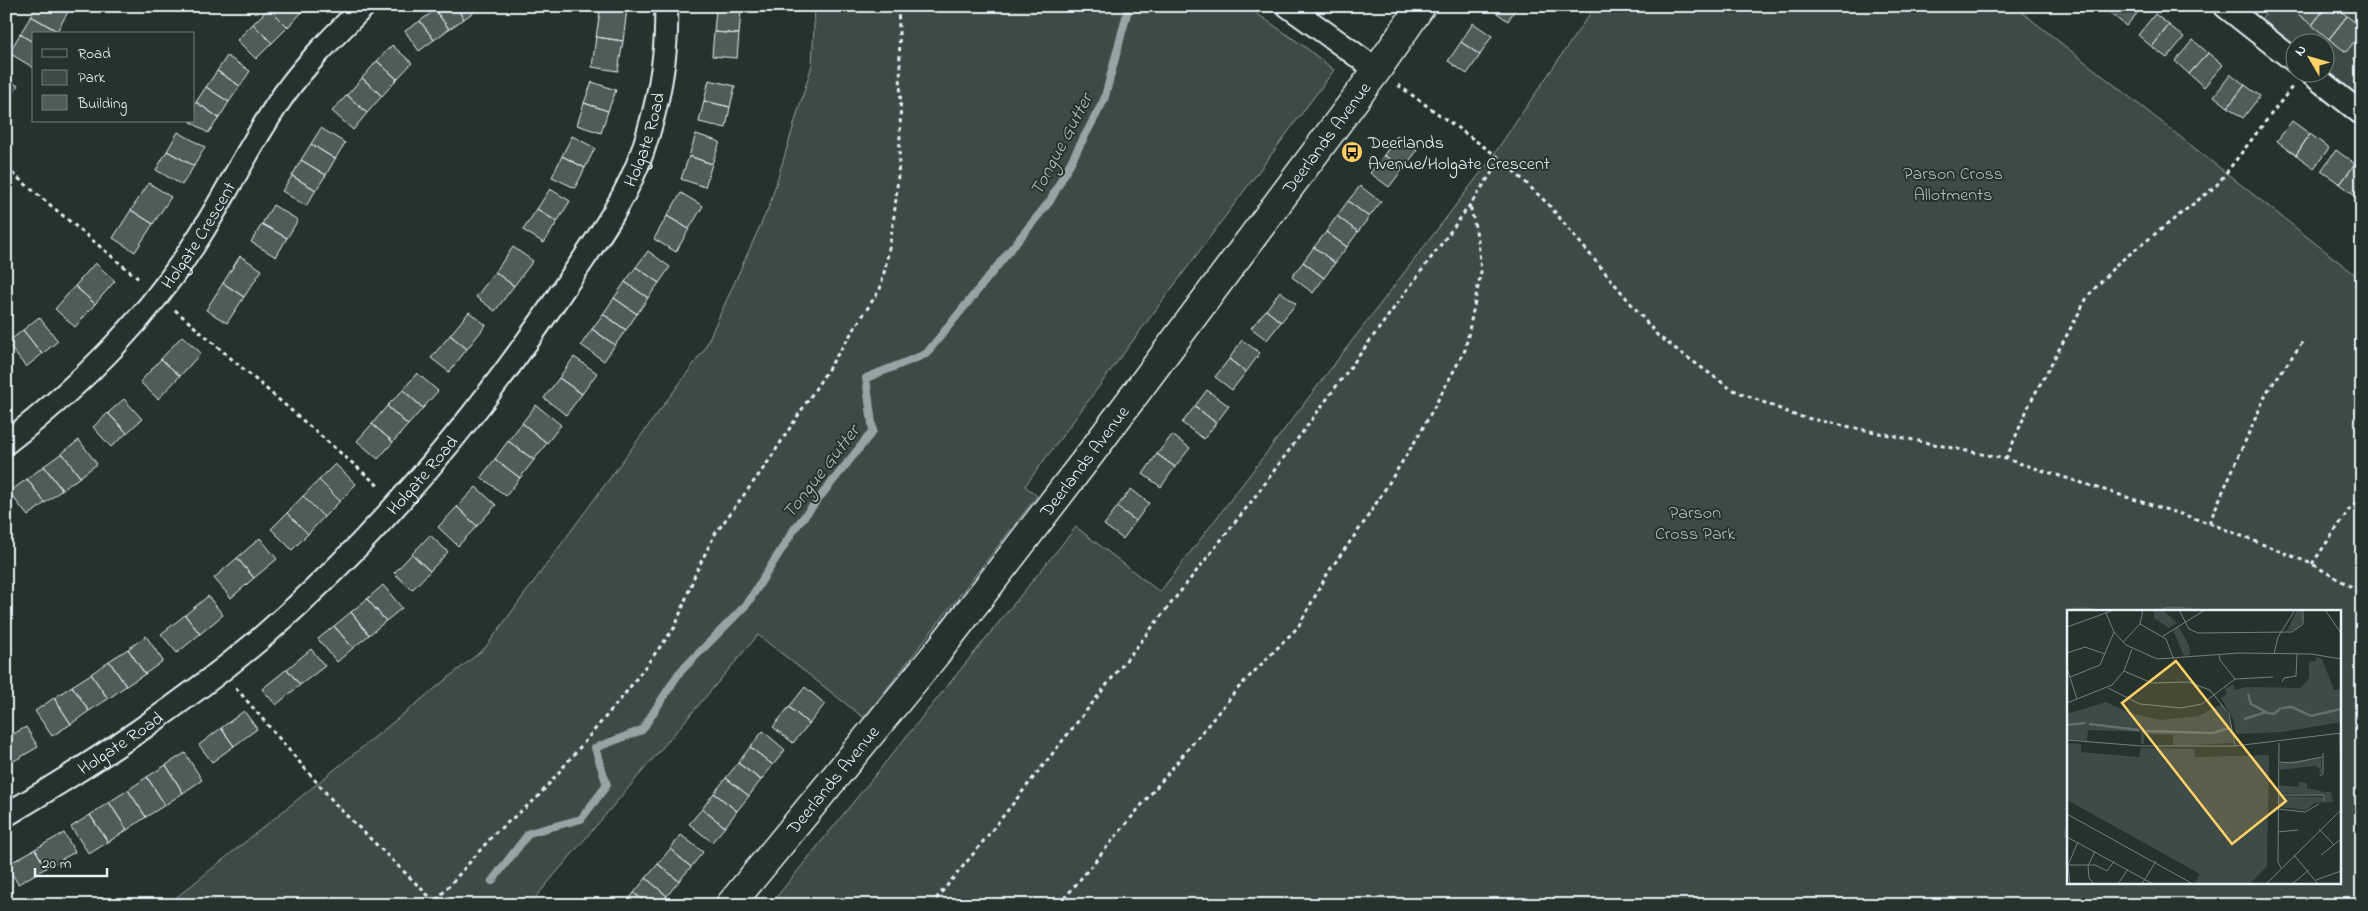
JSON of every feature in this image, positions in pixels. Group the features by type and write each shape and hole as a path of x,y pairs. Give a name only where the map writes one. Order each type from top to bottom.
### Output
{"street":[{"name":"Holgate Crescent","path":"6,443 76,385 158,296 195,243 254,142 286,92 324,45 364,6"},
{"name":"Holgate Road","path":"6,815 81,771 157,720 261,638 341,563 398,503 484,400 537,329 623,195 642,152 654,111 662,70 667,24 666,6"},
{"path":"1288,6 1377,70"},
{"name":"Deerlands Avenue","path":"730,905 936,654 1091,453 1377,70 1421,6"},
{"path":"2237,10 2286,53"},
{"path":"2309,82 2362,114"}],"path":[{"path":"430,905 437,903 496,832 538,798 624,695 675,627 696,572 714,534 766,465 880,289 887,261 896,194 901,87 898,6"},
{"path":"1377,70 1501,159 1548,204 1658,336 1731,389 1797,416 2006,459 2209,523 2312,564 2362,593"},
{"path":"2006,459 2030,403 2088,296 2117,264 2216,186 2299,82"},
{"path":"931,905 1250,502 1470,205 1501,159"},
{"path":"6,168 398,503"},
{"path":"1059,905 1240,686 1298,627 1329,571 1365,521 1418,434 1465,350 1481,272 1478,240 1470,205"},
{"path":"2209,523 2267,392 2304,340"},
{"path":"2312,564 2351,507 2362,500"},
{"path":"221,670 338,807 437,903"}],"green space":[{"path":"815,6 1246,6 1305,47 1334,70 1025,486 1037,496 864,718 758,635 529,905 167,905 485,648 704,350 770,204 812,65"},
{"name":"Parson Cross Park","path":"1595,6 2014,6 2362,280 2362,905 770,905 1076,527 1160,592 1488,163"},
{"path":"2272,6 2362,6 2362,114 2335,82 2336,32 2286,32 2286,55 2253,28"}],"building":[{"path":"37,6 58,6 68,12 57,31 31,16"},
{"path":"58,6 72,6 68,12"},
{"path":"270,6 300,6 304,10 288,27 269,8"},
{"path":"440,6 455,6 464,19 449,29 435,10"},
{"path":"455,6 478,6 479,8 464,19"},
{"path":"601,6 627,10 623,41 596,37"},
{"path":"1487,6 1517,6 1508,21"},
{"path":"2112,6 2138,6 2141,9 2126,26 2108,11"},
{"path":"2288,6 2299,6 2295,12"},
{"path":"2299,6 2327,6 2312,25 2295,12"},
{"path":"2327,6 2335,6 2347,16 2334,32 2320,32 2312,25"},
{"path":"269,8 288,27 272,43 253,24"},
{"path":"716,9 741,11 739,34 714,32"},
{"path":"435,10 449,29 434,40 420,21"},
{"path":"2155,14 2169,25 2152,47 2138,35"},
{"path":"31,16 57,31 32,32 32,42 20,34"},
{"path":"2347,16 2362,28 2362,32 2346,52 2336,44 2336,32 2334,32"},
{"path":"420,21 434,40 419,51 405,31"},
{"path":"1473,23 1492,36 1480,55 1461,42"},
{"path":"253,24 272,43 256,59 237,40"},
{"path":"2169,25 2184,37 2167,58 2152,47"},
{"path":"714,32 739,34 737,58 712,56"},
{"path":"20,34 32,42 32,67 9,53"},
{"path":"596,37 623,41 618,71 592,67"},
{"path":"2193,40 2208,53 2189,74 2175,61"},
{"path":"1461,42 1480,55 1467,74 1448,61"},
{"path":"392,45 412,63 397,79 377,61"},
{"path":"2362,49 2362,65 2354,59"},
{"path":"2208,53 2223,65 2204,87 2189,74"},
{"path":"227,56 250,71 240,86 217,71"},
{"path":"377,61 397,79 382,96 362,78"},
{"path":"217,71 240,86 229,102 206,87"},
{"path":"2231,74 2245,85 2228,107 2214,96"},
{"path":"6,77 18,86 6,102"},
{"path":"362,78 382,96 367,113 347,95"},
{"path":"709,80 735,86 730,107 704,101"},
{"path":"592,82 616,90 608,111 584,103"},
{"path":"2245,85 2260,96 2243,118 2228,107"},
{"path":"206,87 229,102 219,118 196,102"},
{"path":"347,95 367,113 353,130 332,111"},
{"path":"704,101 730,107 726,128 699,122"},
{"path":"196,102 219,118 208,133 192,122 195,122"},
{"path":"584,103 608,111 601,133 577,125"},
{"path":"2292,121 2310,134 2296,155 2277,141"},
{"path":"321,128 345,143 335,159 311,144"},
{"path":"178,132 205,147 194,166 167,151"},
{"path":"696,134 720,142 712,164 689,156"},
{"path":"2310,134 2329,148 2314,168 2296,155"},
{"path":"572,136 595,148 585,168 562,156"},
{"path":"1397,136 1417,151 1403,169 1384,155"},
{"path":"311,144 335,159 326,175 301,160"},
{"path":"2336,150 2355,164 2340,184 2321,171"},
{"path":"167,151 194,166 182,185 156,170"},
{"path":"1384,155 1403,169 1389,187 1370,173"},
{"path":"562,156 585,168 575,188 552,177"},
{"path":"689,156 712,164 705,187 681,179"},
{"path":"301,160 326,175 316,190 292,176"},
{"path":"2355,164 2362,169 2362,194 2359,198 2340,184"},
{"path":"292,176 316,190 306,206 282,191"},
{"path":"149,183 171,197 153,224 131,210"},
{"path":"1360,186 1381,202 1369,217 1348,201"},
{"path":"550,189 570,201 557,222 537,209"},
{"path":"681,193 703,206 689,229 667,216"},
{"path":"1348,201 1369,217 1358,232 1337,216"},
{"path":"273,205 298,220 287,238 262,224"},
{"path":"537,209 557,222 544,243 523,230"},
{"path":"131,210 153,224 135,252 113,238"},
{"path":"667,216 689,229 676,252 654,239"},
{"path":"1337,216 1358,232 1347,247 1326,232"},
{"path":"262,224 287,238 276,257 251,242"},
{"path":"1326,232 1347,247 1335,263 1314,247"},
{"path":"513,247 533,261 514,286 495,272"},
{"path":"1314,247 1335,263 1324,278 1303,262"},
{"path":"648,251 670,267 659,283 636,267"},
{"path":"240,256 262,270 244,297 223,283"},
{"path":"1303,262 1324,278 1313,293 1292,277"},
{"path":"95,263 115,281 95,304 75,286"},
{"path":"636,267 659,283 648,298 625,282"},
{"path":"495,272 514,286 495,311 476,297"},
{"path":"625,282 648,298 637,314 614,298"},
{"path":"223,283 244,297 227,323 206,310"},
{"path":"75,286 95,304 75,327 55,309"},
{"path":"1280,291 1296,304 1281,322 1266,310"},
{"path":"614,298 637,314 626,330 603,314"},
{"path":"1266,310 1281,322 1267,340 1251,328"},
{"path":"469,312 486,325 467,349 450,335"},
{"path":"603,314 626,330 615,345 592,329"},
{"path":"39,317 58,341 42,354 23,330"},
{"path":"592,329 615,345 604,361 581,345"},
{"path":"23,330 42,354 26,367 7,343"},
{"path":"450,335 467,349 449,372 431,358"},
{"path":"182,336 201,353 180,376 161,359"},
{"path":"1242,340 1260,353 1246,372 1229,359"},
{"path":"574,357 597,373 582,394 559,378"},
{"path":"161,359 180,376 158,399 140,382"},
{"path":"1229,359 1246,372 1232,390 1215,377"},
{"path":"417,373 438,391 423,408 403,390"},
{"path":"559,378 582,394 566,415 544,398"},
{"path":"403,390 423,408 408,425 387,406"},
{"path":"1207,390 1229,406 1216,423 1195,406"},
{"path":"124,399 142,419 127,433 108,413"},
{"path":"536,405 561,425 547,443 522,423"},
{"path":"387,406 408,425 393,442 372,424"},
{"path":"1195,406 1216,423 1204,439 1182,423"},
{"path":"108,413 127,433 111,447 93,427"},
{"path":"522,423 547,443 534,460 508,441"},
{"path":"372,424 393,442 378,459 357,441"},
{"path":"1172,435 1190,448 1175,467 1157,454"},
{"path":"79,440 97,464 80,477 62,453"},
{"path":"508,441 534,460 520,478 495,459"},
{"path":"62,453 80,477 62,490 44,466"},
{"path":"1157,454 1175,467 1161,487 1143,474"},
{"path":"495,459 520,478 506,496 481,477"},
{"path":"335,464 356,484 340,501 319,480"},
{"path":"44,466 62,490 45,503 27,479"},
{"path":"27,479 45,503 28,516 9,492"},
{"path":"319,480 340,501 324,517 303,496"},
{"path":"476,487 496,505 477,526 457,507"},
{"path":"1131,489 1149,503 1136,521 1117,507"},
{"path":"303,496 324,517 308,534 287,513"},
{"path":"457,507 477,526 458,546 438,527"},
{"path":"1117,507 1136,521 1123,539 1104,525"},
{"path":"287,513 308,534 292,550 271,529"},
{"path":"6,520 11,527 6,531"},
{"path":"430,535 448,552 430,571 412,554"},
{"path":"260,538 277,559 254,578 237,558"},
{"path":"412,554 430,571 412,590 394,573"},
{"path":"237,558 254,578 231,598 214,578"},
{"path":"383,585 402,608 386,621 367,599"},
{"path":"208,596 223,615 200,634 185,615"},
{"path":"367,599 386,621 369,635 351,612"},
{"path":"351,612 369,635 353,648 334,626"},
{"path":"185,615 200,634 177,653 161,634"},
{"path":"334,626 353,648 337,662 318,639"},
{"path":"146,636 163,661 145,674 128,649"},
{"path":"128,649 145,674 126,686 109,661"},
{"path":"311,649 325,666 300,685 287,669"},
{"path":"109,661 126,686 108,699 91,674"},
{"path":"287,669 300,685 276,705 262,689"},
{"path":"91,674 108,699 89,711 72,686"},
{"path":"72,686 89,711 71,724 54,698"},
{"path":"805,687 825,704 809,724 789,707"},
{"path":"54,698 71,724 52,736 35,711"},
{"path":"789,707 809,724 793,743 773,727"},
{"path":"244,711 257,729 234,746 221,728"},
{"path":"26,727 38,747 12,762 6,753 6,738"},
{"path":"221,728 234,746 212,762 199,745"},
{"path":"763,731 785,750 773,765 750,747"},
{"path":"750,747 773,765 761,780 738,763"},
{"path":"6,753 12,762 6,765"},
{"path":"185,753 202,780 183,793 166,765"},
{"path":"738,763 761,780 749,796 726,778"},
{"path":"166,765 183,793 165,805 147,777"},
{"path":"147,777 165,805 146,817 128,790"},
{"path":"726,778 749,796 737,811 714,793"},
{"path":"128,790 146,817 127,830 109,802"},
{"path":"714,793 737,811 725,827 702,809"},
{"path":"109,802 127,830 108,842 90,815"},
{"path":"702,809 725,827 712,842 689,824"},
{"path":"90,815 108,842 89,854 71,827"},
{"path":"64,833 75,852 46,868 35,849"},
{"path":"681,835 703,852 691,867 670,849"},
{"path":"35,849 46,868 18,884 7,865"},
{"path":"670,849 691,867 679,881 658,864"},
{"path":"658,864 679,881 667,896 646,878"},
{"path":"646,878 667,896 660,905 649,905 634,893"},
{"path":"634,893 649,905 624,905"}],"waterway":[{"name":"Tongue Gutter","path":"492,881 529,833 581,819 607,785 595,748 642,730 679,673 747,604 795,528 873,431 866,378 926,354 1050,201 1104,100 1129,6"}],"place":[{"name":"Deerlands Avenue/Holgate Crescent","path":"1352,152"}],"park label":[{"name":"Parson Cross Allotments","path":"1953,183"}]}
